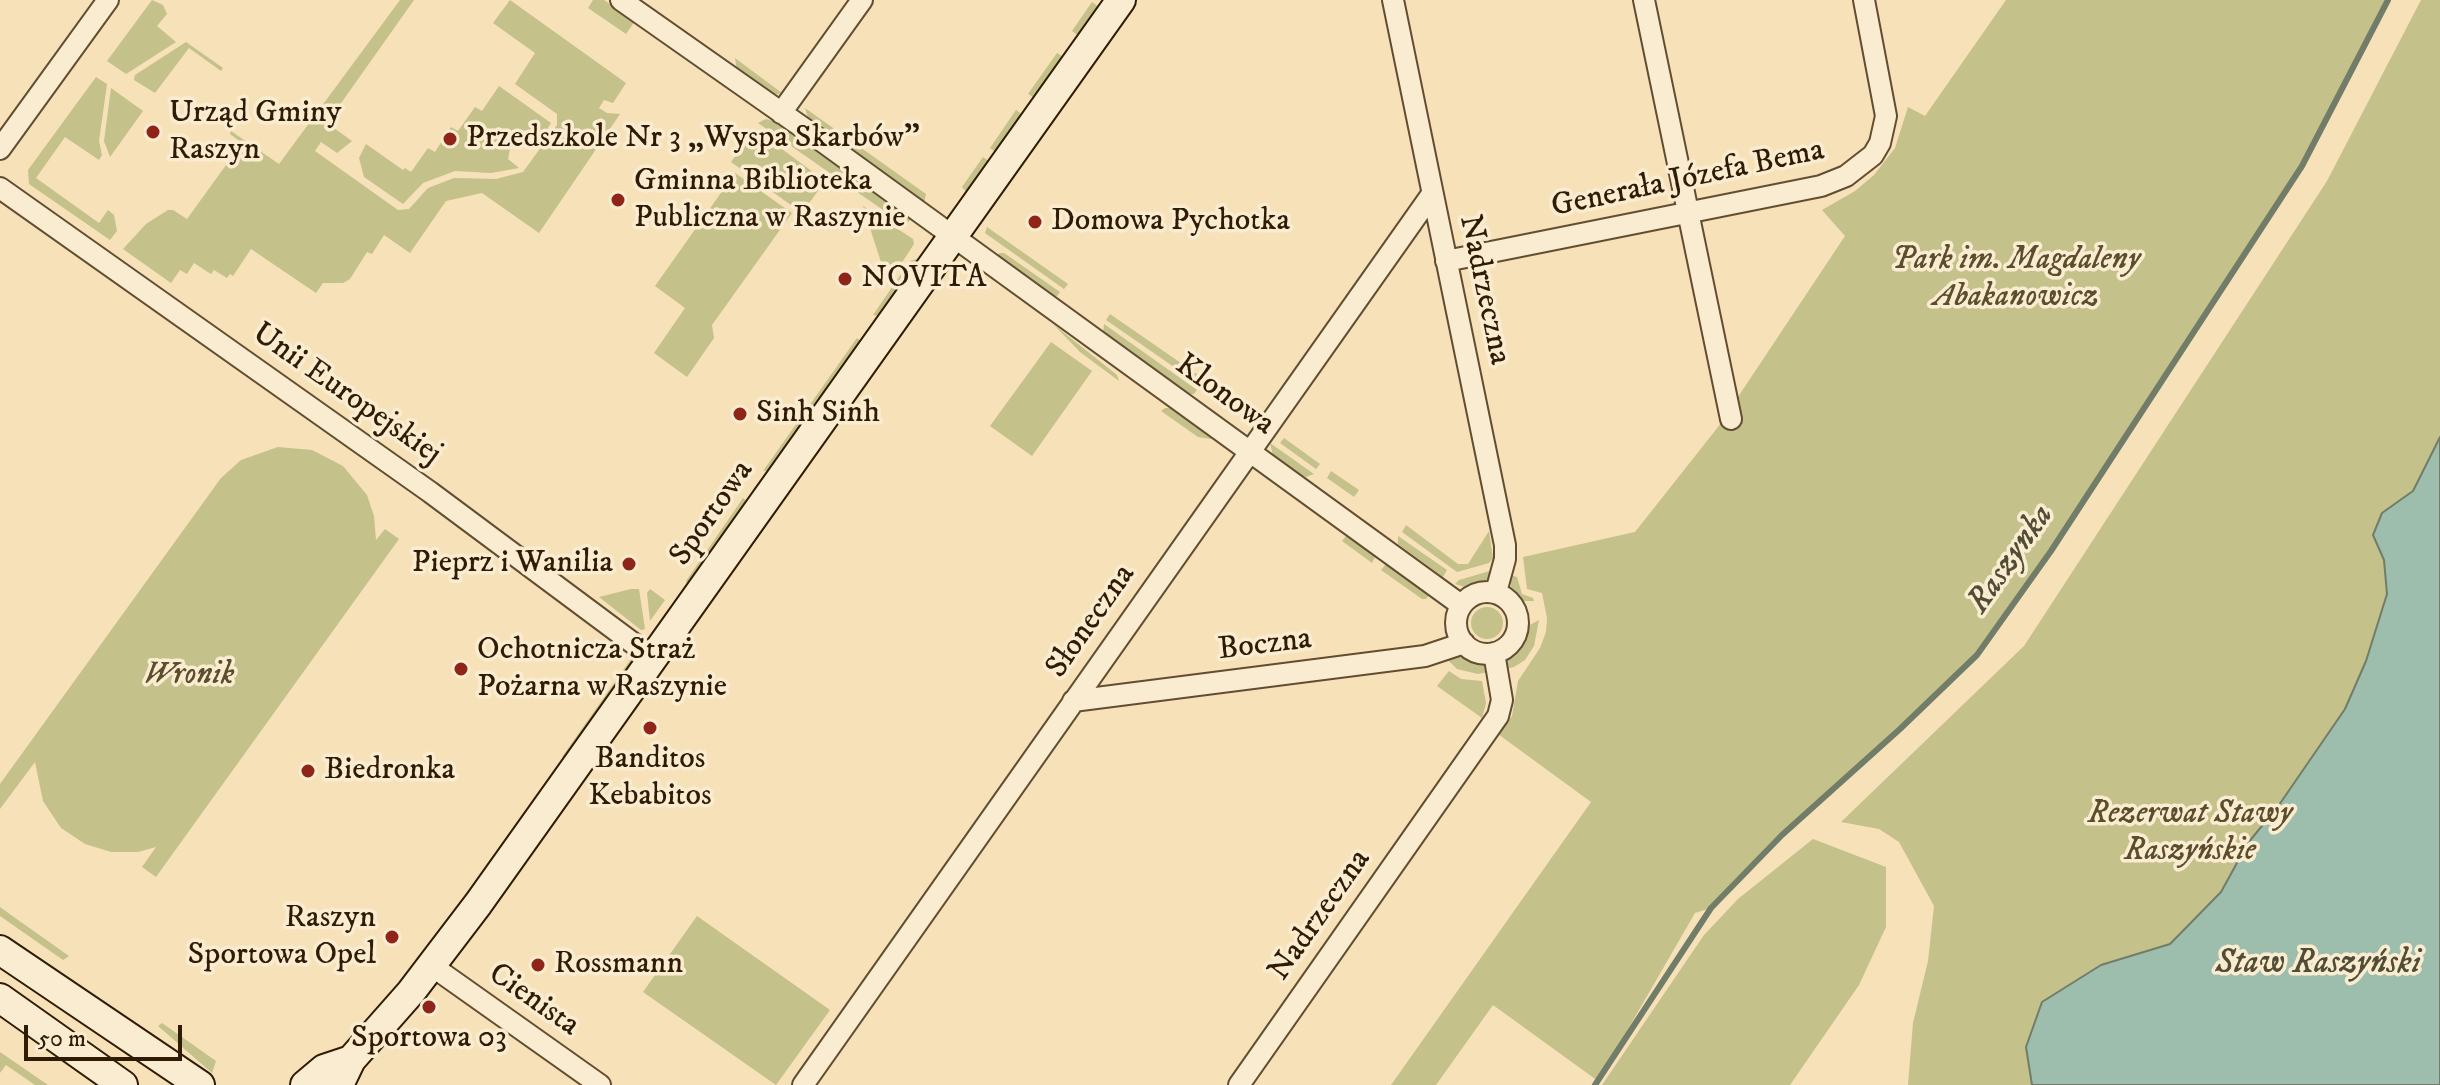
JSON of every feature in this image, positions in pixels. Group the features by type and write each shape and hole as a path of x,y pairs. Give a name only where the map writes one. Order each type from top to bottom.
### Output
{"street":[{"path":"0,149 108,0"},
{"name":"Klonowa","path":"621,0 1461,605"},
{"path":"781,113 862,0"},
{"name":"Sportowa","path":"305,1085 324,1069 345,1072 432,966 1121,0"},
{"name":"Nadrzeczna","path":"1393,0 1505,545 1505,559 1496,592"},
{"path":"1644,0 1731,419"},
{"name":"Generała Józefa Bema","path":"1446,261 1821,186 1846,176 1873,155 1880,143 1886,116 1864,0"},
{"name":"Unii Europejskiej","path":"0,188 430,492 653,658"},
{"name":"Słoneczna","path":"803,1085 1432,194"},
{"path":"1496,592 1513,605 1519,624 1512,643 1494,653 1478,653 1464,643 1456,625 1461,605 1477,593 1496,592"},
{"name":"Boczna","path":"1073,701 1425,656 1464,643"},
{"name":"Nadrzeczna","path":"1239,1085 1498,716 1502,700 1494,653"},
{"path":"0,950 200,1085"},
{"name":"Cienista","path":"432,966 600,1085"},
{"path":"0,998 123,1085"}],"green space":[{"path":"152,0 163,5 167,14 157,26 176,42 126,74 107,61"},
{"path":"400,0 414,0 327,123 352,141 337,153 321,142 315,151 398,210 409,209 428,188 454,178 496,179 523,172 557,125 557,114 515,84 535,53 493,23 510,0 626,83 613,103 604,100 599,108 607,113 620,114 539,233 482,193 446,201 410,253 384,235 372,254 367,252 350,279 343,283 323,283 316,293 251,249 233,276 230,274 227,278 214,270 211,274 194,263 187,274 180,270 171,283 123,249 146,224 168,210 187,219 242,143 230,134 231,131 279,164"},
{"path":"593,0 604,0 635,21 626,34 588,8"},
{"name":"Park im. Magdaleny Abakanowicz","path":"2006,0 2388,0 2306,159 2051,551 1977,655 1782,835 1711,908 1695,913 1598,1081 1493,1005 1436,1085 1391,1085 1591,802 1498,734 1512,716 1518,681 1540,648 1546,632 1547,618 1542,593 1527,589 1523,557 1635,532 1718,427 1845,236 1822,210 1855,191 1874,175 1895,148 1908,107 1925,116"},
{"name":"Rezerwat Stawy Raszyńskie","path":"2421,0 2440,0 2440,1085 1908,1085 1913,1023 1928,961 1934,906 1899,842 1879,829 1841,822 2024,646 2327,181"},
{"path":"1092,2 1099,7 1079,36 1072,31"},
{"path":"186,42 223,68 221,71 189,48 155,93 134,80 135,75"},
{"path":"1057,53 1065,58 1036,99 1028,94"},
{"path":"735,58 782,93 774,95 737,70"},
{"path":"96,77 107,84 99,141 102,155 99,160 65,137 36,178 99,223 108,210 114,215 117,231 110,240 29,184 28,170"},
{"path":"499,86 551,123 541,139 527,130 510,133 508,159 519,168 491,173 455,171 423,183 403,204 364,177 359,158 366,144 403,170 405,168 411,172 428,148 435,152 451,127 458,131 475,107 482,111"},
{"path":"111,88 143,111 110,157 104,141"},
{"path":"805,108 926,194 924,203 809,121"},
{"path":"1016,110 1023,115 997,153 990,148"},
{"path":"766,119 777,122 911,218 906,226 758,123"},
{"path":"755,129 825,181 802,213 731,162"},
{"path":"983,157 992,163 968,194 962,187"},
{"path":"735,173 792,213 712,325 714,338 687,377 654,353 685,308 655,286"},
{"path":"863,206 913,239 914,244 888,284"},
{"path":"987,227 1068,284 1064,289 985,233"},
{"path":"999,253 1004,253 1060,292 1057,296 1050,296 996,258"},
{"path":"916,259 919,262 880,316 873,315 910,261"},
{"path":"1110,314 1204,379 1200,385 1106,320"},
{"path":"1053,324 1117,375 1119,381 1080,352"},
{"path":"1104,324 1197,390 1194,394 1186,394 1103,333"},
{"path":"857,338 861,345 771,471 763,471"},
{"path":"1051,342 1092,371 1032,456 990,426"},
{"path":"1213,387 1250,414 1247,419 1210,393"},
{"path":"1171,408 1211,439 1198,437 1161,411"},
{"path":"1284,438 1320,464 1316,469 1280,443"},
{"path":"1270,443 1314,474 1306,477 1300,475 1273,455"},
{"name":"Wronik","path":"278,447 312,450 343,466 367,495 374,516 376,540 385,529 399,539 156,877 142,867 156,847 138,852 111,852 85,844 61,828 43,801 35,762 0,809 0,784 221,478 241,460"},
{"path":"1331,471 1359,490 1354,497 1327,478"},
{"path":"743,498 749,503 687,584 686,581"},
{"path":"1406,525 1458,564 1468,564 1489,531 1493,558 1489,563 1457,572 1402,532"},
{"path":"1346,536 1372,553 1375,557 1372,563 1342,541"},
{"path":"1398,536 1447,570 1443,577 1398,544"},
{"path":"1385,565 1390,565 1430,594 1422,599 1381,570"},
{"path":"1493,570 1477,587 1455,584 1459,580"},
{"path":"1511,575 1517,577 1522,594 1534,601 1521,601 1515,596 1511,590"},
{"path":"639,589 645,629 641,630 599,597"},
{"path":"650,589 665,600 650,621 647,593"},
{"path":"1487,607 1498,612 1503,623 1498,634 1487,639 1476,634 1471,623 1476,612"},
{"path":"1539,620 1534,646 1525,660 1504,669 1528,626"},
{"path":"633,656 634,663 567,757 562,757"},
{"path":"1460,656 1483,663 1488,672 1478,674 1457,669 1448,660"},
{"path":"1449,671 1461,679 1482,681 1486,703 1482,718 1437,686"},
{"path":"1813,839 1886,867 1886,927 1859,985 1790,1085 1602,1085 1704,935 1738,899"},
{"path":"0,907 69,956 63,960 0,916"},
{"path":"697,916 830,1010 776,1085 643,992"},
{"path":"162,1023 216,1061 212,1073 158,1026"},
{"path":"0,1052 48,1085 35,1085 6,1065 0,1073"}],"water":[{"name":"Staw Raszyński","path":"2440,437 2440,1085 2032,1085 2026,1047 2042,1002 2101,965 2170,944 2221,892 2248,843 2279,805 2345,709 2366,661 2387,594 2384,560 2373,535 2382,513 2413,491"}],"waterway":[{"name":"Raszynka","path":"1595,1085 1711,908 1782,835 1977,655 2051,551 2302,166 2388,0"}],"place":[{"name":"Urząd Gminy Raszyn","path":"153,132"},
{"name":"Przedszkole Nr 3 „Wyspa Skarbów”","path":"450,139"},
{"name":"Gminna Biblioteka Publiczna w Raszynie","path":"618,200"},
{"name":"Domowa Pychotka","path":"1035,222"},
{"name":"NOVITA","path":"845,279"},
{"name":"Sinh Sinh","path":"740,414"},
{"name":"Pieprz i Wanilia","path":"629,564"},
{"name":"Ochotnicza Straż Pożarna w Raszynie","path":"461,669"},
{"name":"Banditos Kebabitos","path":"650,728"},
{"name":"Biedronka","path":"308,771"},
{"name":"Raszyn Sportowa Opel","path":"392,937"},
{"name":"Rossmann","path":"538,965"},
{"name":"Sportowa 03","path":"429,1007"}]}
